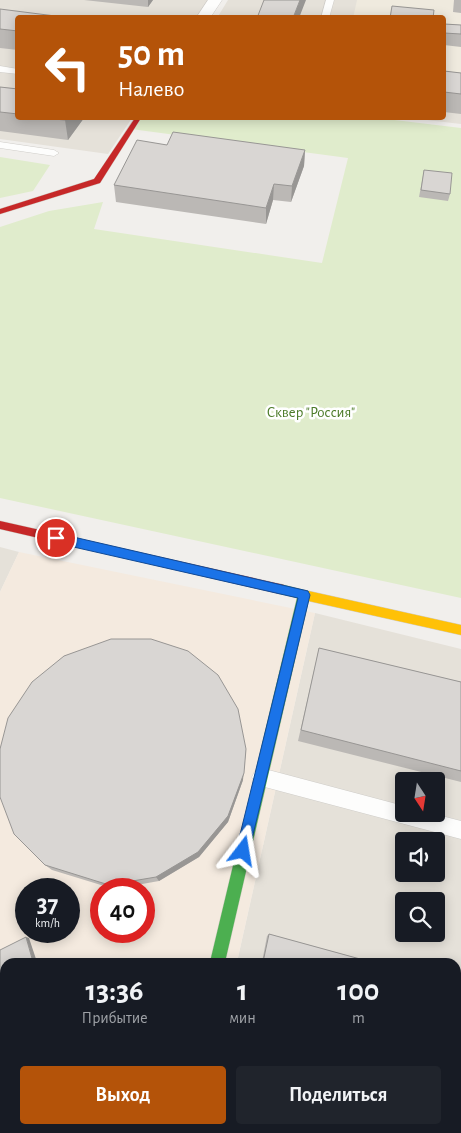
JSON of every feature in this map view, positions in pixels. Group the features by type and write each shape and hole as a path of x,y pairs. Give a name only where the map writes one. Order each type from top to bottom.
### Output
{"street":[{"path":"205,15 215,0"},
{"path":"0,212 97,181 137,120"},
{"path":"0,525 461,630"},
{"path":"218,958 304,595"}],"lane":[{"path":"326,15 330,0"},
{"path":"0,69 15,72"},
{"path":"0,145 54,153"},
{"path":"261,777 461,830"}],"shaded area":[{"path":"0,0 209,0 199,15 15,15 15,120 131,120 108,154 0,139"},
{"path":"228,0 461,0 461,124 427,120 446,120 446,15 219,15"},
{"path":"357,0 461,0 461,77 446,75 446,15 354,15"},
{"path":"0,547 19,552 0,592"},
{"path":"19,552 315,613 238,958 0,958 0,592"},
{"path":"315,613 461,649 461,958 238,958"}],"green space":[{"name":"Сквер \"Россия\"","path":"137,120 395,120 461,128 461,598 0,498 0,227 49,211 103,202 94,229 322,263 348,158 131,129"},
{"path":"0,157 50,165 33,191 0,198"}],"building":[{"path":"264,0 300,0 294,15 258,15"},
{"path":"392,6 434,10 433,15 390,15"},
{"path":"0,9 47,15 15,15 15,31 0,29"},
{"path":"446,24 461,25 461,34 446,33"},
{"path":"446,71 461,73 461,94 446,92"},
{"path":"0,87 15,89 15,114 0,112"},
{"path":"173,132 305,150 292,186 274,184 266,208 114,185 137,140 167,145"},
{"path":"424,170 452,173 450,194 421,190"},
{"path":"111,639 151,639 188,651 218,675 238,709 246,749 244,773 228,816 198,852 156,877 90,879 45,865 14,834 0,797 0,749 8,718 32,682 64,656"},
{"path":"319,648 461,682 461,771 301,730"},
{"path":"269,934 356,958 264,958"},
{"path":"15,942 28,943 32,958 0,958 0,950"}],"traffic: fast":[{"path":"218,958 304,595 280,589"}],"traffic: slow":[{"path":"304,595 461,630"}],"traffic: jam":[{"path":"0,212 97,181 137,120"},
{"path":"0,525 280,589"}],"route":[{"path":"56,538 304,595 243,851"}]}
